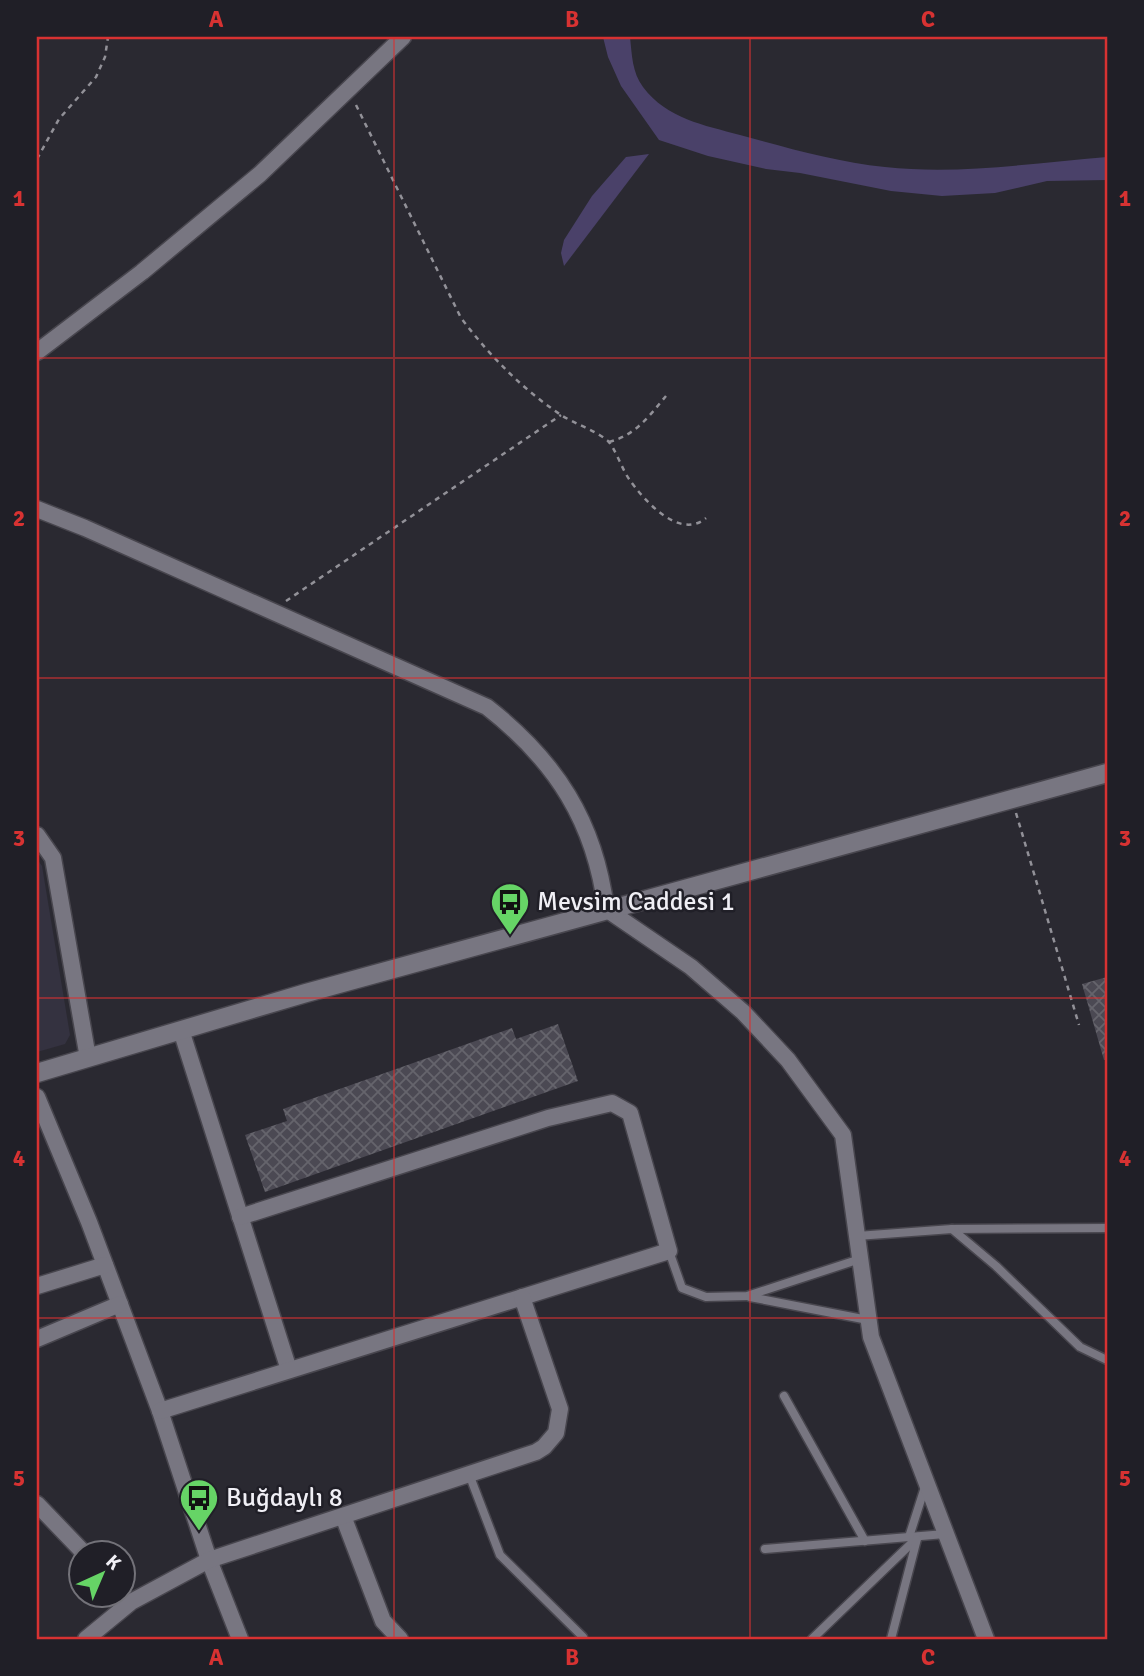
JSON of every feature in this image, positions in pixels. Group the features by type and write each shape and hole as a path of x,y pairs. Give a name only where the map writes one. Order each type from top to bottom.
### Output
{"street":[{"path":"37,352 142,272 260,174 403,37"},
{"path":"37,509 487,707 520,735 562,785 584,824 598,866 606,909 664,946 718,989 767,1037 808,1084 843,1135 871,1337 986,1639"},
{"path":"37,1073 306,993 606,909 1107,774"},
{"path":"37,835 53,858 88,1058"},
{"path":"181,1030 289,1370"},
{"path":"37,1097 160,1410 209,1560 240,1639"},
{"path":"160,1410 669,1251 630,1114 612,1103 548,1118 240,1217"},
{"path":"37,1286 105,1265"},
{"path":"136,1593 209,1560 536,1452 551,1441 559,1425 560,1409 522,1297"},
{"path":"37,1339 120,1304"},
{"path":"37,1504 72,1540"},
{"path":"343,1516 383,1621 400,1639"},
{"path":"86,1639 114,1610"}],"lane":[{"path":"857,1236 952,1229 1107,1228"},
{"path":"952,1229 996,1266 1080,1347 1107,1360"},
{"path":"669,1251 682,1288 706,1297 747,1296 869,1321"},
{"path":"747,1296 860,1259"},
{"path":"784,1396 865,1541"},
{"path":"469,1474 500,1555 583,1637"},
{"path":"891,1639 926,1484"},
{"path":"765,1549 945,1534"},
{"path":"814,1639 914,1537"}],"path":[{"path":"37,159 59,119 96,77 105,57 108,37"},
{"path":"348,90 461,318 495,360 514,379 561,415 609,442 629,479 659,511 687,525 696,524 706,518"},
{"path":"609,442 636,430 666,396"},
{"path":"271,611 561,415"},
{"path":"1012,799 1079,1025"}],"shaded area":[{"path":"603,37 630,37 637,75 653,98 675,114 713,128 794,150 885,167 940,170 1107,157 1107,180 1047,181 995,193 942,196 891,191 708,156 659,140 621,86 608,57"},
{"path":"649,154 564,266 561,253 564,240 592,196 626,157"},
{"path":"37,859 42,866 70,1035 65,1044 37,1052"}],"building":[{"path":"1107,977 1107,1060 1104,1060 1082,984"},
{"path":"558,1024 578,1081 265,1192 245,1135 287,1121 283,1109 512,1028 516,1039"}],"place":[{"name":"Mevsim Caddesi 1","path":"510,936"},
{"name":"Buğdaylı 8","path":"199,1532"}]}
